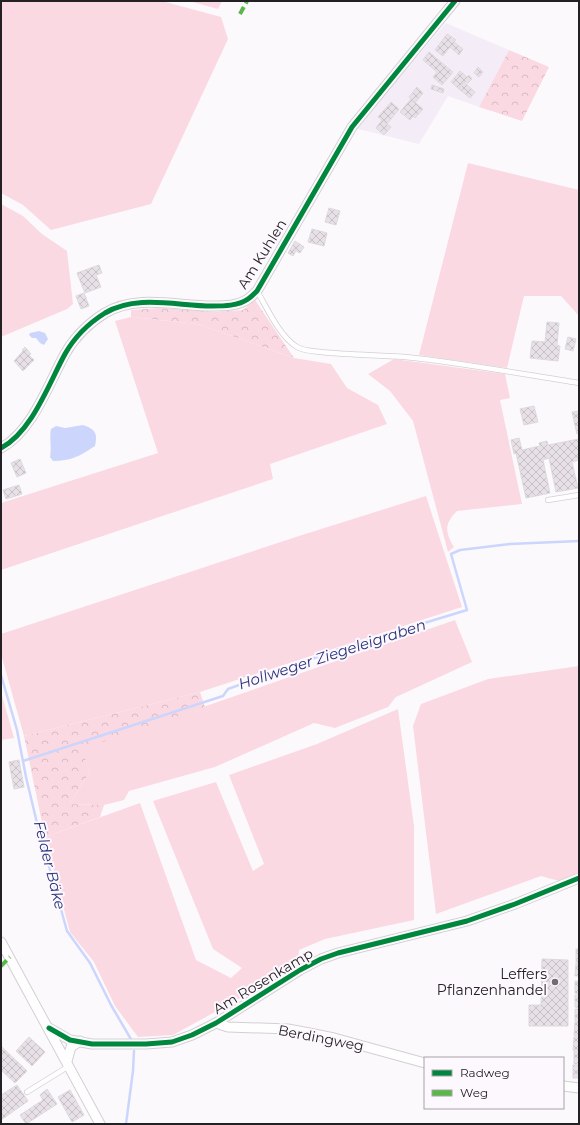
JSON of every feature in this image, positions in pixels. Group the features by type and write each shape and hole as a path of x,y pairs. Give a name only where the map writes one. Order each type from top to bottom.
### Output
{"street":[{"name":"Am Kuhlen","path":"1,448 14,439 37,408 65,353 74,340 105,313 120,305 145,302 225,306 240,303 248,299 257,291 352,127 455,1"},
{"name":"Am Rosenkamp","path":"49,1028 70,1040 92,1044 126,1045 172,1042 192,1035 216,1023 300,970 321,959 338,953 467,921 515,904 579,878"},
{"path":"1,942 100,1124"},
{"name":"Berdingweg","path":"216,1023 228,1027 288,1029 304,1032 356,1044 424,1063"},
{"path":"68,1064 71,1047 80,1041"},
{"path":"564,1086 579,1088"}],"lane":[{"path":"257,291 281,330 289,341 298,348 340,354 406,357 579,383"},
{"path":"548,500 579,495"},
{"path":"27,1092 68,1064"}],"shaded area":[{"path":"446,23 509,50 479,107 448,96 419,144 358,129 398,79"}],"green space":[{"path":"1,1 162,1 221,17 228,39 151,204 51,230 23,205 1,193"},
{"path":"189,1 222,1 218,9"},
{"path":"509,50 549,67 522,121 479,107"},
{"path":"468,163 579,190 579,316 561,296 524,296 507,368 419,355"},
{"path":"1,204 23,216 42,234 67,251 73,304 67,309 1,337"},
{"path":"255,300 294,358 198,324 131,317 131,310 160,308 216,312 243,310"},
{"path":"131,317 198,324 294,358 331,364 347,388 378,405 387,424 270,464 273,479 1,570 1,503 158,453 115,321"},
{"path":"394,359 505,374 510,398 500,400 522,504 457,511 450,520 447,528 449,537 454,547 448,552 413,421 390,391 368,374"},
{"path":"426,496 462,607 200,692 24,736 1,654 1,634"},
{"path":"455,620 472,662 396,697 388,707 335,728 314,723 215,767 129,791 124,800 104,805 69,804 90,772 81,749"},
{"path":"579,666 579,872 559,881 541,876 436,914 413,726 421,704 488,679"},
{"path":"1,692 14,738 1,740"},
{"path":"200,692 205,707 82,749 90,772 69,804 104,805 100,817 45,837 24,736"},
{"path":"398,709 414,826 414,920 325,939 299,950 298,962 237,1000 173,1035 138,1037 115,1006 94,962 70,932 45,837 140,803 196,960 231,978 242,968 213,949 153,801 216,782 253,871 264,864 229,775 317,744"}],"water":[{"path":"39,331 45,333 48,339 44,345 36,338 32,338 29,335 30,333"},
{"path":"83,425 95,432 95,446 85,453 75,457 53,461 50,457 51,429 56,426 65,428"}],"building":[{"path":"447,34 456,40 454,42 463,49 459,55 450,47 443,56 435,50"},
{"path":"429,52 453,72 442,85 433,77 437,72 423,60"},
{"path":"478,67 483,72 479,77 474,73"},
{"path":"460,71 467,77 469,75 472,79 468,83 465,81 459,89 451,82"},
{"path":"464,82 475,92 470,98 459,89"},
{"path":"432,85 444,89 443,93 431,89"},
{"path":"417,87 423,93 415,103 409,97"},
{"path":"411,99 423,109 415,118 413,116 410,120 400,112"},
{"path":"391,102 399,109 387,124 378,117"},
{"path":"382,120 391,127 384,135 376,128"},
{"path":"329,208 340,211 336,225 325,222"},
{"path":"312,229 327,233 324,246 308,242"},
{"path":"295,241 304,247 300,253 296,251 293,256 288,253"},
{"path":"99,265 102,273 96,275 101,287 85,293 77,273"},
{"path":"84,293 89,306 81,309 76,296"},
{"path":"547,322 559,323 557,345 560,346 558,361 530,358 532,341 545,342"},
{"path":"568,337 576,339 573,351 565,349"},
{"path":"25,347 31,354 29,355 34,360 23,371 14,361"},
{"path":"534,406 538,422 524,425 520,409"},
{"path":"579,411 579,433 577,434 572,412"},
{"path":"519,438 522,450 540,446 539,443 547,441 548,445 579,439 579,460 572,462 578,488 556,492 549,458 543,460 550,493 526,498 516,453 514,454 511,440"},
{"path":"20,459 26,473 17,477 11,463"},
{"path":"19,485 22,494 6,499 3,490"},
{"path":"19,760 24,787 14,789 9,762"},
{"path":"576,949 579,949 579,962 576,962"},
{"name":"Leffers Pflanzenhandel","path":"542,959 568,960 568,1026 529,1026 529,1005 541,1005"},
{"path":"576,963 579,963 579,976 575,976"},
{"path":"575,981 579,981 579,994 575,993"},
{"path":"575,995 579,995 579,1008 575,1007"},
{"path":"575,1009 579,1009 579,1022 575,1021"},
{"path":"575,1022 579,1022 579,1036 574,1036"},
{"path":"29,1037 45,1052 32,1066 16,1051"},
{"path":"574,1037 579,1037 579,1050 573,1050"},
{"path":"1,1046 27,1071 15,1083 1,1070"},
{"path":"574,1051 579,1051 579,1064 574,1064"},
{"path":"573,1065 579,1065 579,1078 573,1078"},
{"path":"17,1085 28,1101 1,1120 1,1095"},
{"path":"47,1089 57,1104 26,1124 20,1115 43,1100 40,1095"},
{"path":"70,1090 84,1115 72,1122 58,1097"}],"waterway":[{"name":"Hollweger Ziegeleigraben","path":"23,761 223,696 228,689 342,648 467,610 451,554 460,550 510,544 579,541"},
{"name":"Felder Bäke","path":"1,675 17,730 37,823 67,931 90,963 111,1005 132,1041"},
{"name":"Felder Bäke","path":"126,1124 134,1051"}],"marked path":[{"path":"240,14 247,1"},
{"path":"1,966 10,957"}],"cycle path":[{"path":"1,448 12,441 31,419 65,354 73,342 88,326 105,313 117,307 144,302 199,306 231,305 240,303 255,293 352,127 455,1"},
{"path":"49,1028 70,1040 92,1044 146,1044 172,1042 192,1035 216,1023 300,970 321,959 338,953 467,921 515,904 579,878"}],"place":[{"name":"Leffers Pflanzenhandel","path":"555,982"}]}
